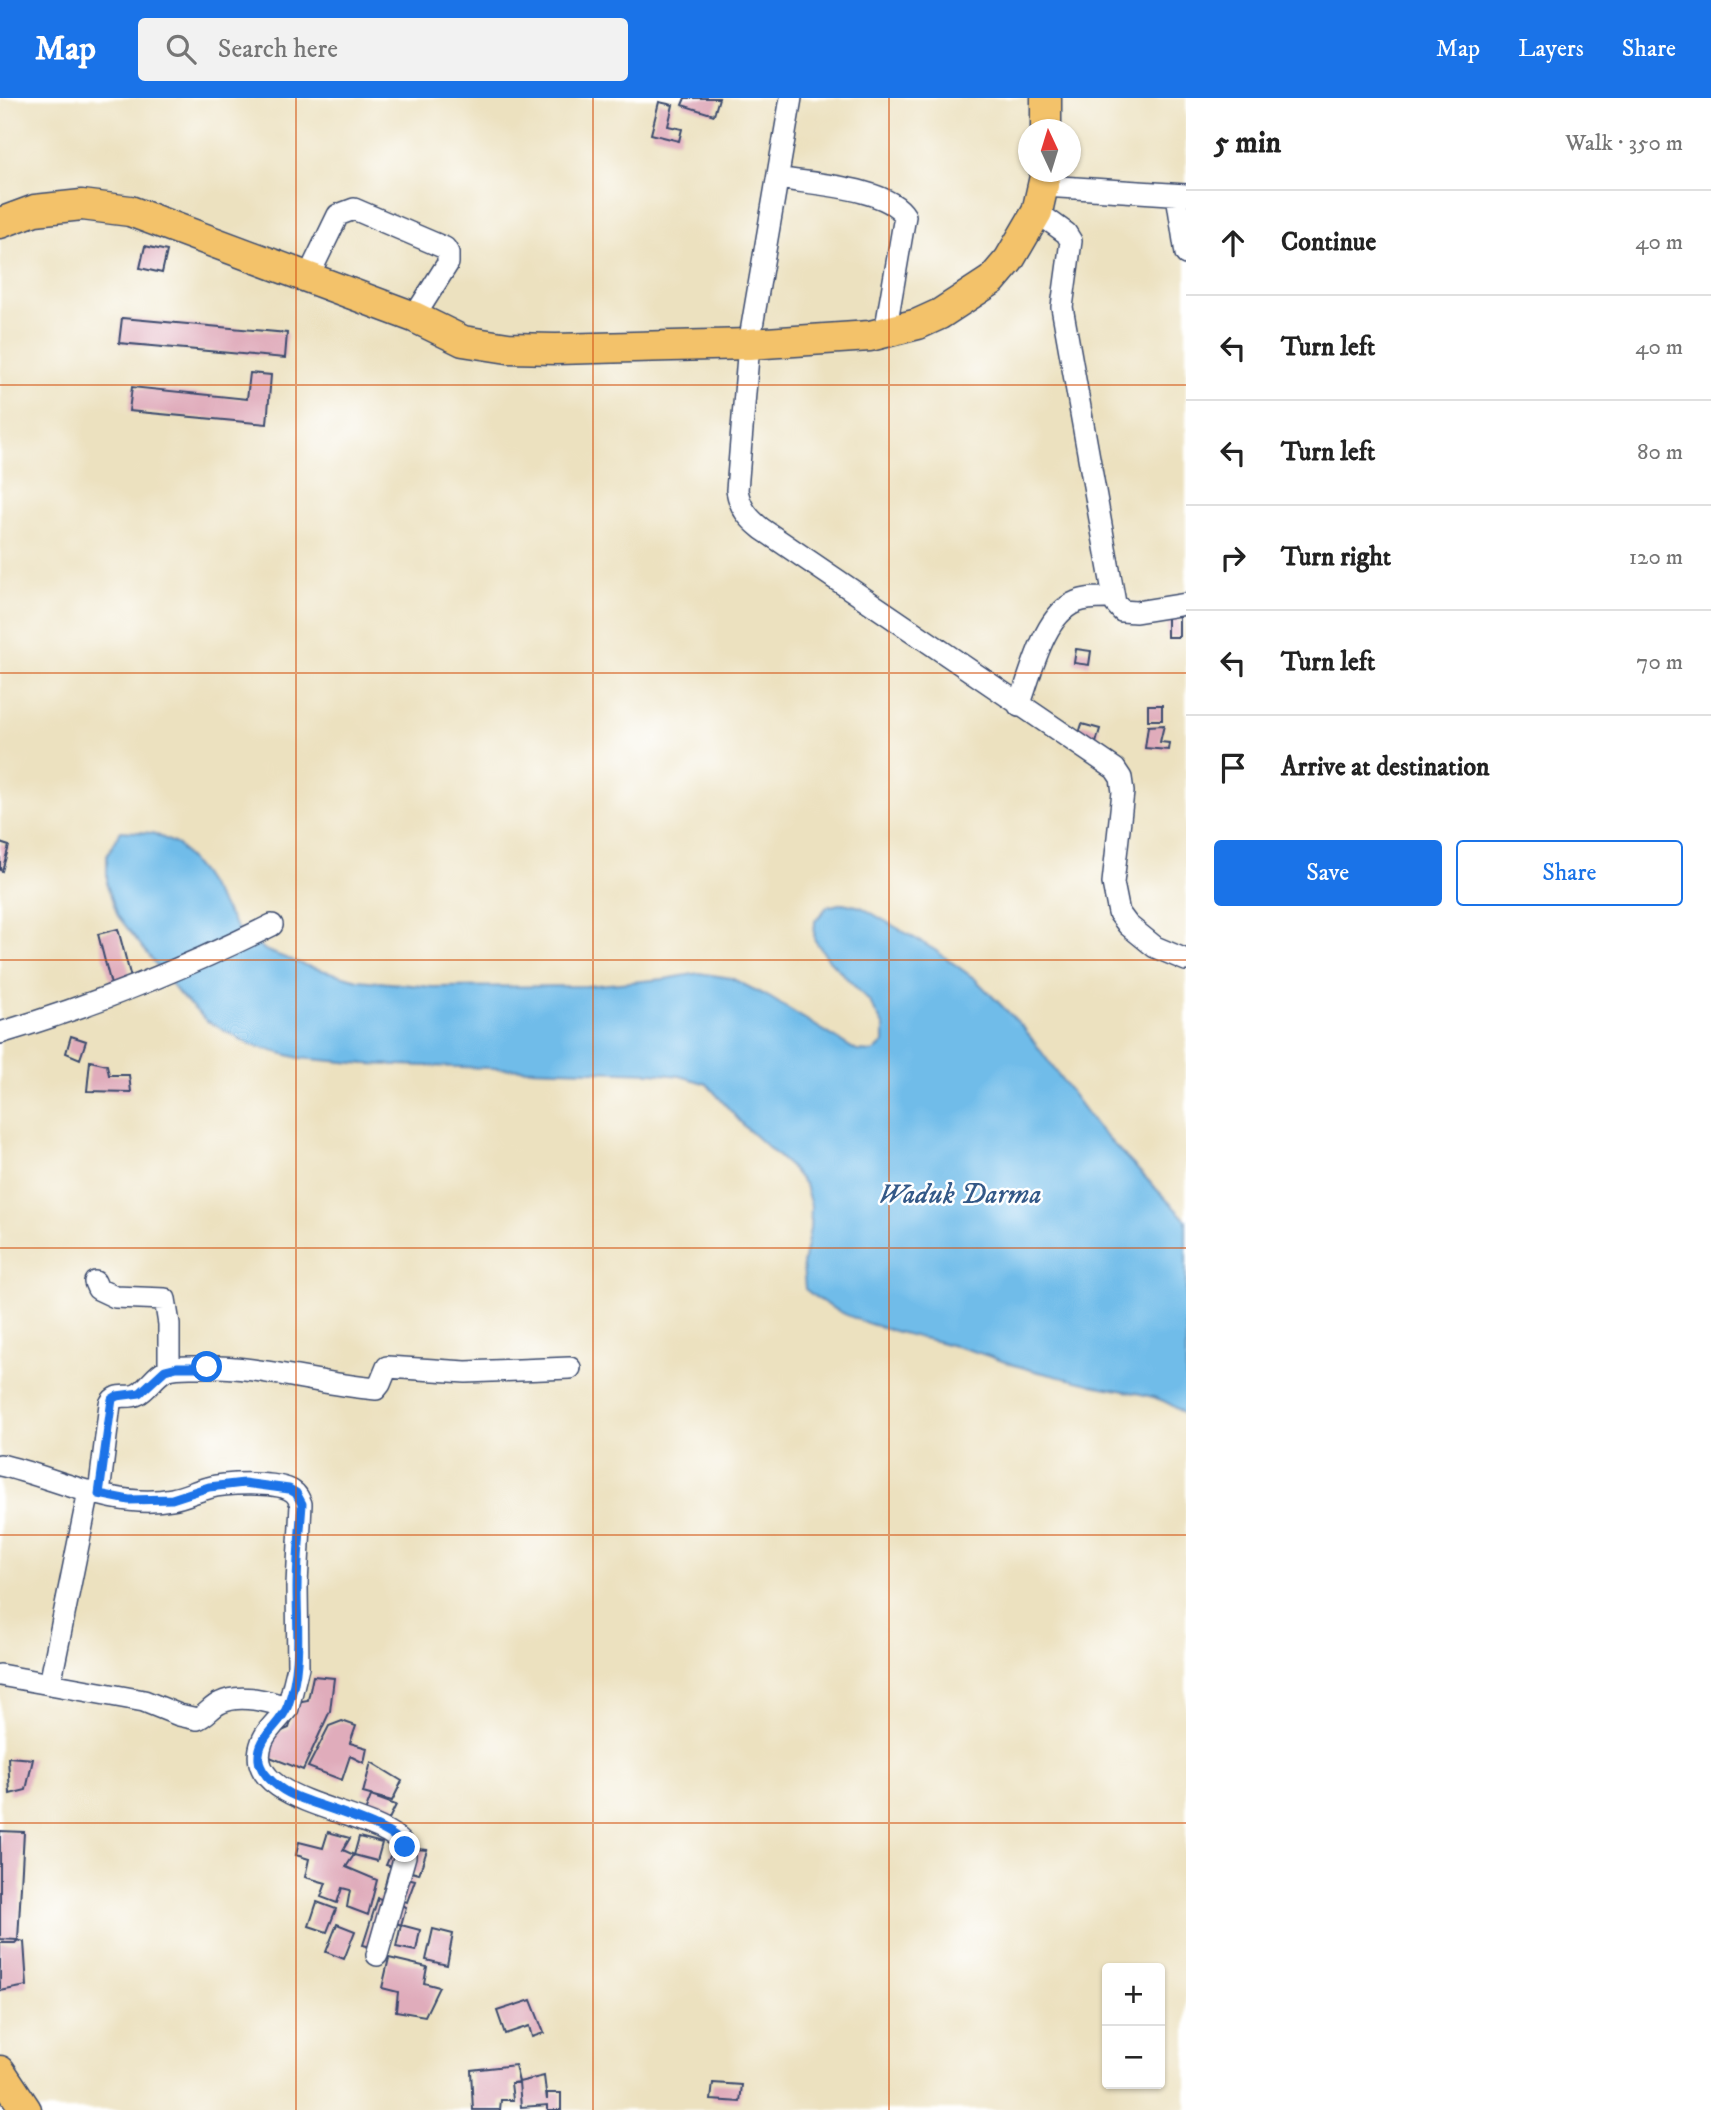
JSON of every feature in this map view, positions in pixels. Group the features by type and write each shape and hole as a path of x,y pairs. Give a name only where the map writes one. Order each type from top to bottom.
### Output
{"highway":[{"path":"1046,98 1046,119"},
{"path":"0,223 35,210 70,206 130,211 414,317 463,341 508,348 749,344 885,333 918,324 940,314 992,280 1009,260 1042,190"},
{"path":"0,2071 26,2110"}],"street":[{"path":"791,98 749,344 737,490 740,505 749,519 1019,706 1115,769 1121,778 1122,792 1113,883 1119,913 1128,925 1155,947 1186,960"},
{"path":"778,178 857,191 887,200 900,208 905,216 885,333"},
{"path":"1042,190 1182,195 1186,254"},
{"path":"1042,190 1071,241 1062,307 1115,603 1122,611 1136,612 1186,604"},
{"path":"308,277 338,215 355,209 445,248 448,253 448,263 414,317"},
{"path":"1019,706 1044,636 1067,606 1079,600 1114,598"},
{"path":"0,1033 71,1012 148,983 263,929"},
{"path":"95,1282 98,1289 115,1297 165,1299 169,1324 169,1369"},
{"path":"50,1685 94,1493 112,1399 140,1393 169,1369 252,1369 376,1389 387,1367 466,1372 570,1368"},
{"path":"0,1465 94,1493 129,1500 172,1499 209,1487 244,1483 289,1489 296,1493 302,1504 297,1585 298,1667 288,1708 262,1740 258,1757 260,1766 276,1785 293,1796 345,1814 399,1840 405,1847 405,1856 377,1955"},
{"path":"0,1675 144,1701 197,1719 224,1700 261,1701 288,1708"}],"water":[{"name":"Waduk Darma","path":"121,831 153,833 178,845 201,873 241,934 267,951 304,965 358,980 432,987 586,986 699,973 731,978 769,997 857,1051 873,1052 884,1042 884,1027 870,1002 829,960 814,939 815,921 827,907 843,903 861,907 935,950 975,979 1023,1027 1097,1127 1186,1220 1186,1416 1154,1397 1033,1371 975,1352 883,1328 842,1313 823,1302 805,1289 803,1264 810,1229 811,1206 805,1185 790,1167 744,1126 707,1084 680,1076 652,1073 366,1064 299,1058 251,1045 207,1021 179,994 118,916 107,885 107,855"}],"building":[{"path":"685,98 719,98 714,115 682,105"},
{"path":"659,102 673,105 668,126 682,129 679,141 651,134"},
{"path":"145,246 167,251 162,273 140,268"},
{"path":"122,318 287,333 285,358 119,343"},
{"path":"250,373 271,375 267,424 129,411 132,387 247,399"},
{"path":"1179,613 1179,637 1167,637 1167,614"},
{"path":"1076,649 1091,651 1089,665 1074,663"},
{"path":"1148,705 1162,705 1162,720 1148,720"},
{"path":"1082,724 1100,729 1094,750 1076,743"},
{"path":"1164,725 1160,742 1169,743 1168,750 1145,748 1148,726"},
{"path":"0,843 9,846 2,871 0,870"},
{"path":"118,929 131,978 111,985 98,934"},
{"path":"71,1036 86,1041 80,1059 66,1053"},
{"path":"90,1061 107,1065 109,1075 129,1075 131,1092 87,1091"},
{"path":"313,1676 334,1678 330,1711 303,1770 262,1754 268,1737 289,1728 297,1702 308,1700"},
{"path":"342,1721 356,1726 350,1743 367,1748 364,1763 350,1756 342,1780 308,1767 329,1726"},
{"path":"8,1757 33,1759 26,1790 10,1794"},
{"path":"371,1762 402,1781 392,1801 363,1793"},
{"path":"371,1796 396,1805 384,1829 362,1820"},
{"path":"0,1831 24,1832 18,1940 0,1939"},
{"path":"328,1832 350,1838 343,1850 354,1855 346,1867 377,1880 368,1915 347,1907 350,1890 342,1888 337,1903 321,1897 326,1883 305,1877 309,1859 296,1855 299,1842 323,1848"},
{"path":"359,1837 382,1843 377,1861 354,1855"},
{"path":"394,1847 427,1850 419,1874 386,1865"},
{"path":"388,1873 415,1880 407,1902 383,1894"},
{"path":"378,1898 406,1907 401,1925 392,1921 384,1950 363,1945"},
{"path":"317,1902 336,1909 327,1932 309,1926"},
{"path":"337,1924 355,1931 344,1959 326,1952"},
{"path":"401,1925 420,1930 416,1951 396,1947"},
{"path":"433,1929 453,1934 447,1965 426,1960"},
{"path":"18,1940 24,1942 27,1986 0,1991 0,1943 15,1943"},
{"path":"389,1958 427,1967 424,1983 439,1987 425,2016 396,2011 398,1992 382,1988"},
{"path":"531,2000 544,2033 532,2037 529,2026 505,2034 497,2011"},
{"path":"515,2065 519,2082 511,2083 513,2100 501,2100 500,2110 473,2110 471,2070"},
{"path":"544,2076 547,2100 547,2093 561,2093 561,2110 548,2110 548,2105 521,2107 519,2082"},
{"path":"713,2083 742,2085 740,2102 711,2100"}],"route":[{"path":"207,1367 177,1367 165,1370 140,1393 112,1399 99,1494 129,1500 172,1499 209,1487 244,1483 289,1489 296,1493 302,1504 297,1585 298,1667 288,1708 262,1740 258,1757 260,1766 276,1785 293,1796 345,1814 399,1840 405,1847"}]}
